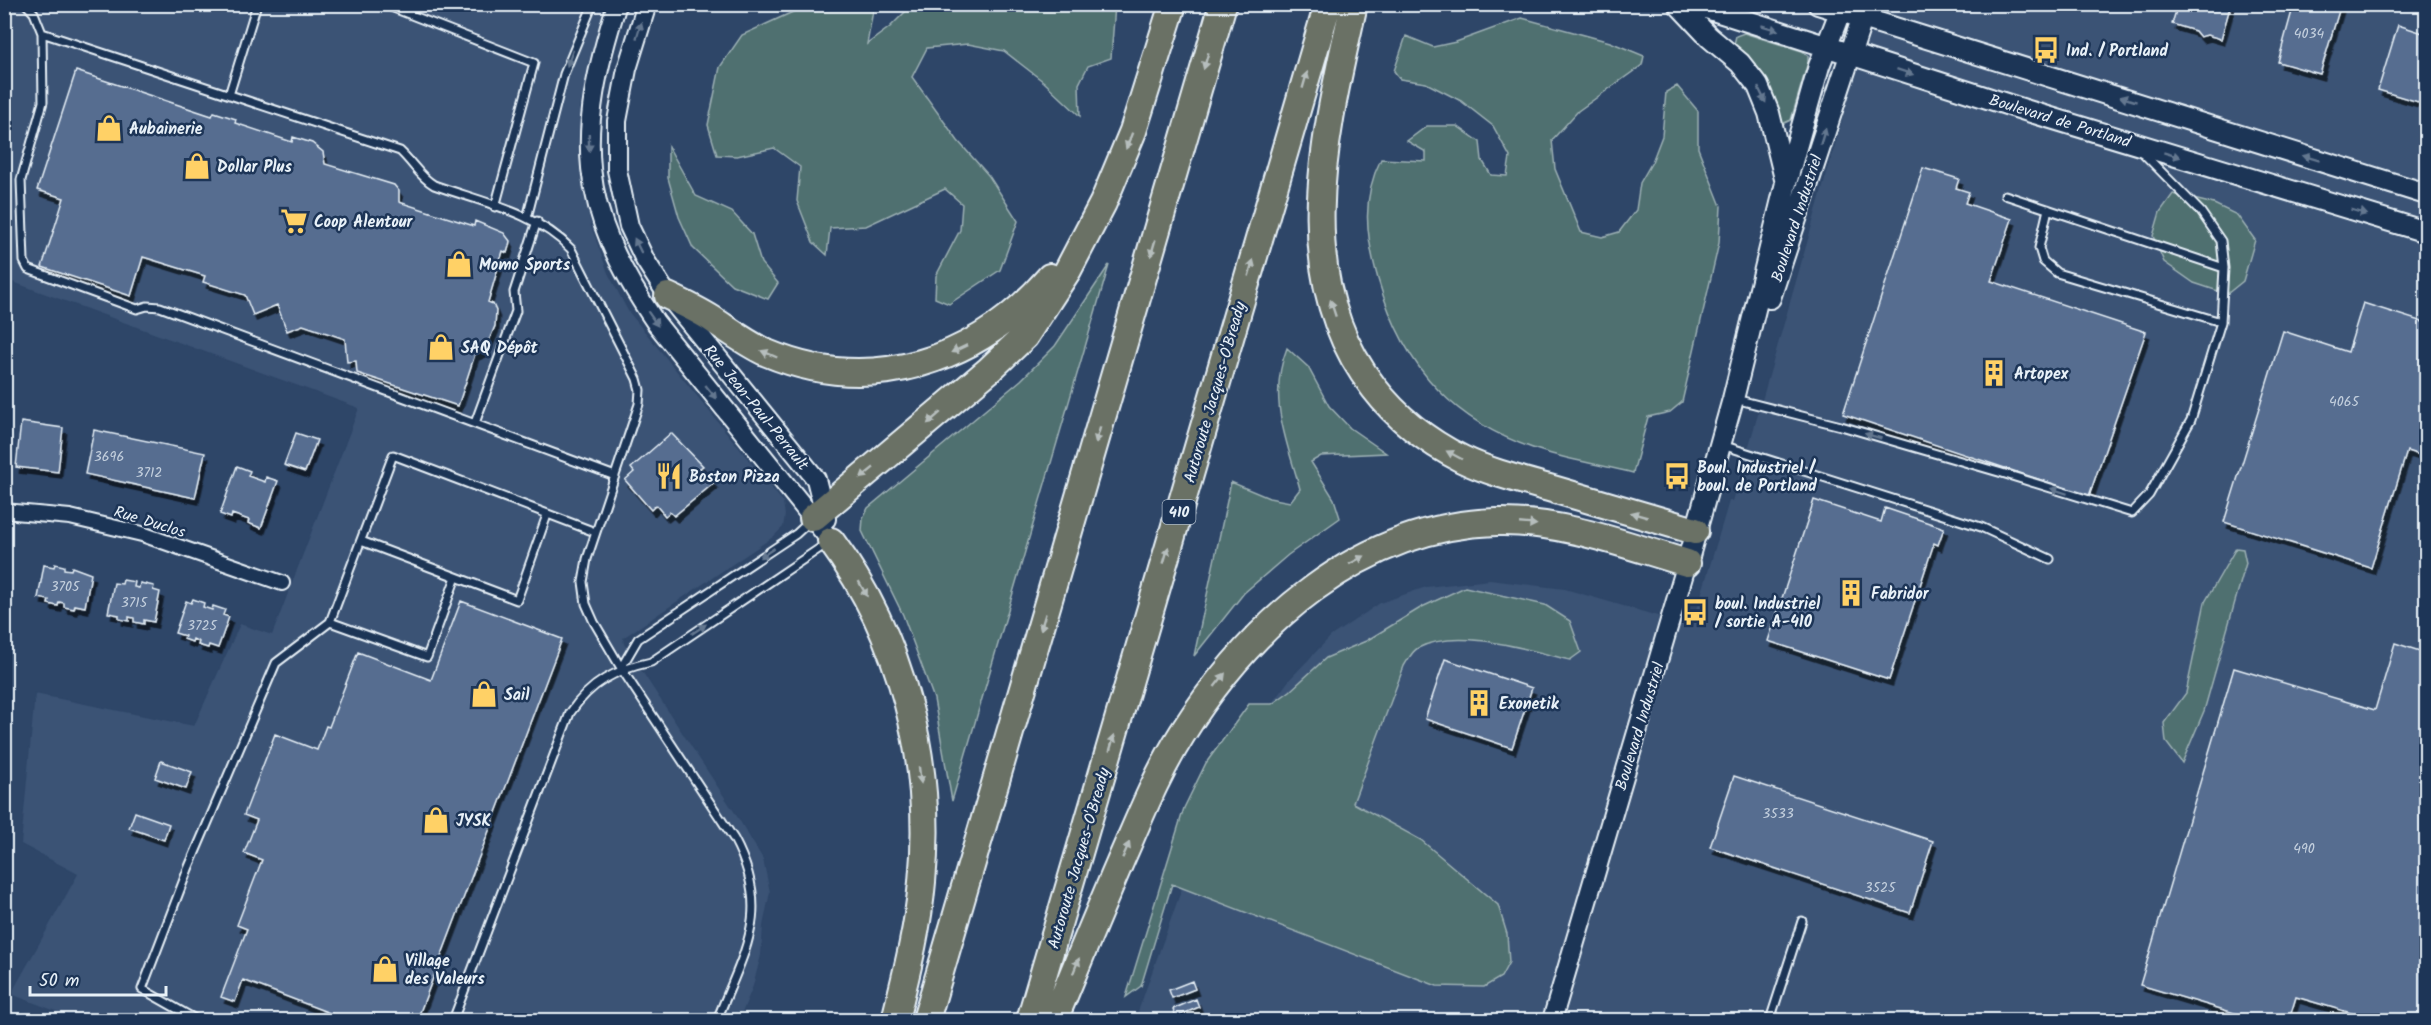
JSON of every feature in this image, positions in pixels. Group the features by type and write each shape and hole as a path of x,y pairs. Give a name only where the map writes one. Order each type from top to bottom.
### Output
{"highway":[{"path":"818,513 911,438 998,363 1025,336 1068,270 1103,203 1133,131 1173,4"},
{"path":"926,1020 1223,4"},
{"name":"Autoroute Jacques-O'Bready","path":"1030,1020 1328,4"},
{"path":"1354,4 1328,130 1320,229 1324,276 1331,304 1344,339 1364,375 1407,422 1438,446 1464,460 1522,480 1695,531"},
{"path":"668,296 711,318 751,346 778,358 809,366 844,371 907,366 935,359 963,348 1008,319 1055,270 1103,203"},
{"path":"1054,1020 1141,815 1182,735 1200,706 1242,654 1274,622 1317,585 1365,556 1409,537 1490,522 1558,527 1687,562"},
{"path":"831,541 866,594 889,643 907,701 919,767 924,825 923,879 914,940 895,1020"}],"main road":[{"path":"1678,4 1709,37 1740,63 1758,86 1769,112 1786,183"},
{"name":"Boulevard de Portland","path":"1694,4 1850,55 2427,232"},
{"path":"1818,4 1865,11 2427,194"},
{"name":"Boulevard Industriel","path":"1734,399 1786,183 1819,66 1842,8"},
{"name":"Boulevard Industriel","path":"1687,562 1734,399 1806,192 1865,11"}],"street":[{"name":"Rue Jean-Paul-Perrault","path":"617,4 597,70 589,120 589,156 594,191 608,238 631,285 656,323 818,513 831,541"},
{"name":"Rue Jean-Paul-Perrault","path":"647,4 627,69 620,102 616,140 617,170 622,202 645,260 668,296 816,479 818,513"},
{"name":"Rue Duclos","path":"4,511 70,517 142,534 282,583"},
{"name":"Boulevard Industriel","path":"1552,1020 1687,562"}],"lane":[{"path":"26,4 34,13 42,33 43,102 21,180 24,261 27,269 137,309 147,306 160,307 615,476"},
{"path":"230,95 257,4"},
{"path":"383,4 534,63 495,207"},
{"path":"527,218 564,74 593,4"},
{"path":"42,33 400,151 416,166 423,178 434,185 537,221 557,234 571,249 637,379 640,390 639,404 586,559 583,582 586,604 597,628 621,668 734,839 745,859 752,885 753,924 717,1020"},
{"path":"1734,399 1841,426 2002,473 2115,510 2132,513 2149,495 2191,420 2221,322 2224,268 2220,241 2201,212 2133,143"},
{"path":"2005,195 2224,268"},
{"path":"2048,209 2039,248 2043,261 2057,273 2221,322"},
{"path":"475,423 516,311 514,292 537,221"},
{"path":"1722,438 1981,527 2050,559"},
{"path":"197,1020 142,989 188,868 276,663 330,622 393,455 595,532"},
{"path":"621,668 638,639 796,534 818,513"},
{"path":"361,542 518,600 548,514"},
{"path":"453,1020 570,713 582,695 621,668 651,662 831,541"},
{"path":"330,622 427,657 456,577"},
{"path":"1770,1020 1802,921"}],"shaded area":[{"path":"4,5 608,5 590,59 580,107 580,169 591,226 608,273 628,311 783,502 785,515 783,527 773,537 623,638 624,644 763,859 770,892 763,926 761,955 753,986 739,1020 79,1020 11,994 78,874 21,844 35,694 194,726 240,624 272,635 359,408 13,282"},
{"path":"1875,5 2426,5 2426,1020 1135,1020 1222,785 1256,724 1290,679 1331,636 1380,603 1426,587 1490,580 1565,589 1692,626 1729,501 1732,501 1750,442"}],"green space":[{"path":"803,4 874,5 867,44 890,27 912,5 1115,5 1111,58 1088,66 1079,84 1080,116 1044,82 1004,51 968,44 927,48 912,77 958,141 989,176 1018,221 1000,270 949,304 935,298 936,276 960,230 962,204 945,189 866,226 830,228 827,255 813,242 797,201 800,167 774,148 737,156 717,155 708,125 720,67 742,35 797,10"},
{"path":"1522,18 1610,42 1644,56 1642,65 1578,111 1552,140 1555,169 1581,232 1602,237 1619,232 1636,210 1640,183 1652,162 1662,136 1666,92 1677,86 1698,111 1698,148 1721,206 1719,243 1682,402 1670,412 1648,417 1633,473 1559,456 1515,442 1486,427 1461,410 1438,390 1419,367 1403,341 1389,311 1374,263 1368,233 1368,203 1370,189 1381,159 1426,161 1426,152 1407,141 1427,126 1457,126 1480,142 1482,160 1491,175 1507,176 1510,157 1493,126 1461,101 1426,83 1400,79 1394,71 1406,36 1433,47 1456,42"},
{"path":"1744,33 1802,51 1808,55 1791,120 1782,124 1763,81 1734,44 1736,36"},
{"path":"668,146 696,196 732,212 752,234 761,263 778,283 768,299 732,285 693,248 679,217 668,178"},
{"path":"2173,194 2214,204 2237,215 2255,240 2243,281 2227,294 2194,283 2164,262 2153,236 2160,212"},
{"path":"1109,265 952,801 934,699 903,615 862,531 863,518 868,508 1021,380 1055,346"},
{"path":"1287,348 1308,367 1329,406 1350,428 1386,453 1321,456 1311,462 1334,499 1340,518 1288,555 1244,593 1194,656 1231,482 1269,498 1290,502 1300,489 1285,437 1279,402 1281,367"},
{"path":"2236,548 2243,549 2246,563 2204,711 2182,763 2166,742 2164,723 2186,693 2205,602"},
{"path":"1465,587 1545,605 1570,621 1581,652 1570,660 1514,646 1473,640 1435,642 1416,649 1404,666 1353,803 1421,840 1498,905 1507,934 1509,962 1501,977 1484,987 1437,986 1172,884 1141,986 1126,997 1184,808 1206,763 1249,704 1272,704 1326,658 1366,641 1422,607"}],"building":[{"path":"2178,4 2231,4 2221,39 2207,35 2200,37 2195,31 2172,24"},
{"path":"2294,4 2341,4 2320,74 2278,62"},
{"path":"2398,25 2426,34 2425,104 2378,90"},
{"path":"76,71 212,116 214,112 236,119 235,123 292,142 293,137 312,143 323,152 325,164 394,185 399,191 399,202 474,226 475,221 504,233 510,241 509,246 507,253 503,251 488,302 493,304 496,311 495,326 485,350 475,354 458,406 357,373 356,361 347,362 345,339 303,325 287,331 277,305 253,315 245,295 203,282 205,276 143,257 131,296 42,267 64,198 37,190"},
{"name":"Artopex","path":"1923,168 1959,179 1956,188 1969,192 1965,203 2012,219 1991,281 2146,332 2089,496 1843,414"},
{"path":"2363,303 2426,323 2426,457 2407,451 2371,568 2224,522 2283,331 2348,352"},
{"path":"21,422 63,428 58,472 16,467"},
{"path":"94,430 205,453 195,498 85,474"},
{"path":"296,433 317,440 305,472 284,465"},
{"name":"Boston Pizza","path":"671,433 703,466 700,468 714,483 674,516 670,512 665,516 656,505 651,510 625,480 634,472 631,468"},
{"path":"237,466 250,471 248,476 265,482 266,477 278,481 261,528 248,523 249,520 232,514 231,518 220,514"},
{"name":"Fabridor","path":"1814,500 1881,522 1885,508 1944,528 1938,545 1934,543 1889,680 1768,641"},
{"path":"55,564 64,566 64,569 71,570 72,567 91,574 85,607 75,605 74,609 64,607 64,603 59,602 58,606 48,604 49,600 38,598 44,565 54,567"},
{"path":"123,580 135,582 134,587 139,588 140,583 154,586 153,590 160,592 154,622 144,620 144,624 134,622 134,618 129,617 129,621 119,619 119,615 108,613 114,583 122,584"},
{"path":"193,599 204,603 203,607 212,610 213,606 225,610 223,615 229,617 218,648 198,645 199,642 184,639 185,636 175,633 186,601 191,603"},
{"path":"461,601 562,639 417,1020 348,1020 243,980 235,1002 221,997 247,929 237,925 262,860 244,853 257,820 244,815 275,734 317,750 326,726 329,727 358,652 431,680"},
{"path":"2395,643 2426,653 2426,1020 2375,1020 2296,997 2289,1020 2258,1020 2140,985 2234,668 2375,710"},
{"name":"Exonetik","path":"1445,659 1532,688 1512,748 1425,719"},
{"path":"161,761 192,772 186,789 155,778"},
{"path":"1734,776 1933,841 1910,913 1710,847"},
{"path":"135,812 169,824 164,840 129,828"},
{"path":"1192,981 1195,989 1172,998 1169,990"},
{"path":"1196,999 1199,1007 1176,1017 1173,1009"}],"place":[{"name":"Ind. / Portland","path":"2046,50"},
{"name":"Aubainerie","path":"109,128"},
{"name":"Dollar Plus","path":"197,166"},
{"name":"Coop Alentour","path":"294,221"},
{"name":"Momo Sports","path":"459,264"},
{"name":"SAQ Dépôt","path":"441,347"},
{"name":"Artopex","path":"1994,373"},
{"name":"Boston Pizza","path":"669,476"},
{"name":"Boul. Industriel / boul. de Portland","path":"1677,476"},
{"name":"Fabridor","path":"1851,593"},
{"name":"boul. Industriel / sortie A-410","path":"1695,612"},
{"name":"Sail","path":"484,694"},
{"name":"Exonetik","path":"1479,703"},
{"name":"JYSK","path":"436,820"},
{"name":"Village des Valeurs","path":"385,969"}]}
